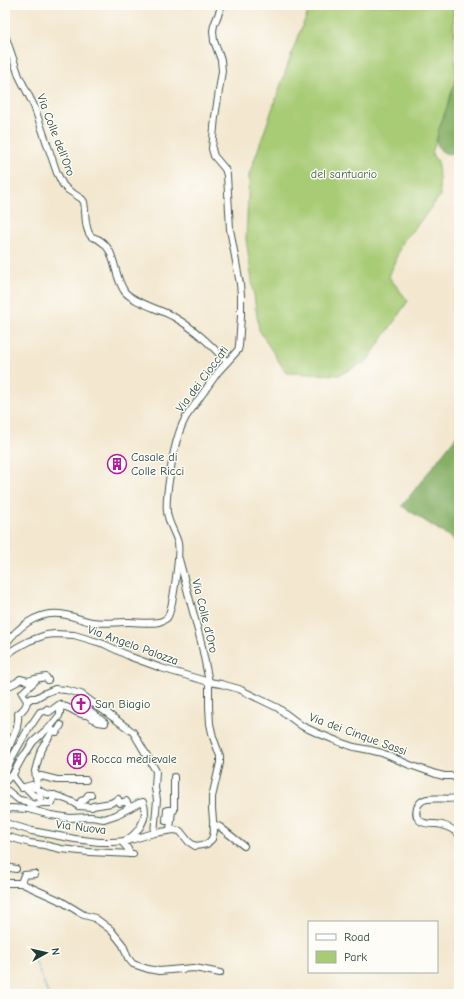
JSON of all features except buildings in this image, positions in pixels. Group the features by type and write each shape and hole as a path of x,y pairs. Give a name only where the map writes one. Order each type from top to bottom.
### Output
{"street":[{"name":"Via dei Cioccati","path":"5,646 14,634 24,625 47,614 60,614 100,623 155,622 164,620 169,614 172,605 179,549 168,520 166,508 170,474 178,437 186,417 218,372 240,346 242,301 240,280 230,229 227,175 225,169 214,156 212,149 222,71 221,60 214,42 213,31 222,5"},
{"name":"Via Colle dell'Oro","path":"5,35 19,76 35,109 57,173 68,190 81,198 84,202 86,224 89,232 92,237 101,241 108,248 125,292 133,298 179,320 207,341 227,362"},
{"name":"Via Colle d'Oro","path":"170,830 180,831 187,841 196,846 209,843 212,839 214,833 212,797 220,758 220,753 212,733 210,722 209,682 201,642 178,555"},
{"name":"Via Angelo Palozza","path":"5,656 16,648 38,637 55,634 74,635 104,644 131,657 192,678 209,682"},
{"path":"5,688 20,679 28,681 46,677 48,680"},
{"path":"27,702 22,693 35,679"},
{"name":"Via dei Cinque Sassi","path":"209,682 239,689 253,695 278,708 302,726 315,732 354,747 382,753 436,774 452,776 459,779"},
{"path":"5,754 17,728 18,714 32,698 36,698 55,689 66,690 83,696 133,732 156,771 155,788 157,800 154,833"},
{"path":"5,774 28,729 40,712 47,709 49,712 60,705 68,707 83,715 87,715 98,722 105,724 88,709 90,702 85,700 83,696"},
{"path":"36,788 37,784 35,771 41,749 59,715 60,705"},
{"path":"5,779 7,780 12,776 33,742 45,731 52,729 57,732 61,724"},
{"path":"12,776 22,788 25,787 33,795 40,798 41,803"},
{"path":"36,777 41,776 56,780 86,780"},
{"path":"170,830 172,810 174,810 174,777"},
{"path":"25,787 32,785 34,788 45,794 67,799 70,802 76,803 78,806 92,807 112,803 118,799 120,804 126,801 130,808"},
{"path":"5,789 19,800 25,800 34,805 41,803 52,803 54,795"},
{"path":"78,806 81,800 85,800 88,795 91,795"},
{"path":"459,797 450,799 427,799 422,801 418,806 416,814 418,819 422,822 444,826 459,834"},
{"path":"5,810 10,808 23,809 70,818 91,817 104,819 113,817 143,802 145,812 144,820 141,826 132,836 122,842 131,854 61,849 5,836"},
{"name":"Via Nuova","path":"5,823 32,831 99,842 122,842 170,830"},
{"path":"213,824 220,827 244,846"},
{"path":"5,867 16,869"},
{"path":"21,883 24,874 35,874"},
{"path":"5,883 21,883 61,901 84,915 95,918 111,930 123,945 128,958 133,964 148,969 160,970 193,968 220,973"}],"green space":[{"name":"del santuario","path":"311,5 453,6 456,78 432,153 434,158 438,161 440,196 402,242 389,277 408,301 367,361 339,375 286,373 259,330 246,239 249,175 297,39"},
{"path":"459,41 459,151 448,154 441,151 439,148 437,135 454,87 458,64"},
{"path":"459,433 459,543 402,506"}],"waterway":[{"path":"32,952 48,994"}],"place":[{"name":"Casale di Colle Ricci","path":"117,464"},
{"name":"San Biagio","path":"81,704"},
{"name":"Rocca medievale","path":"77,759"}]}
